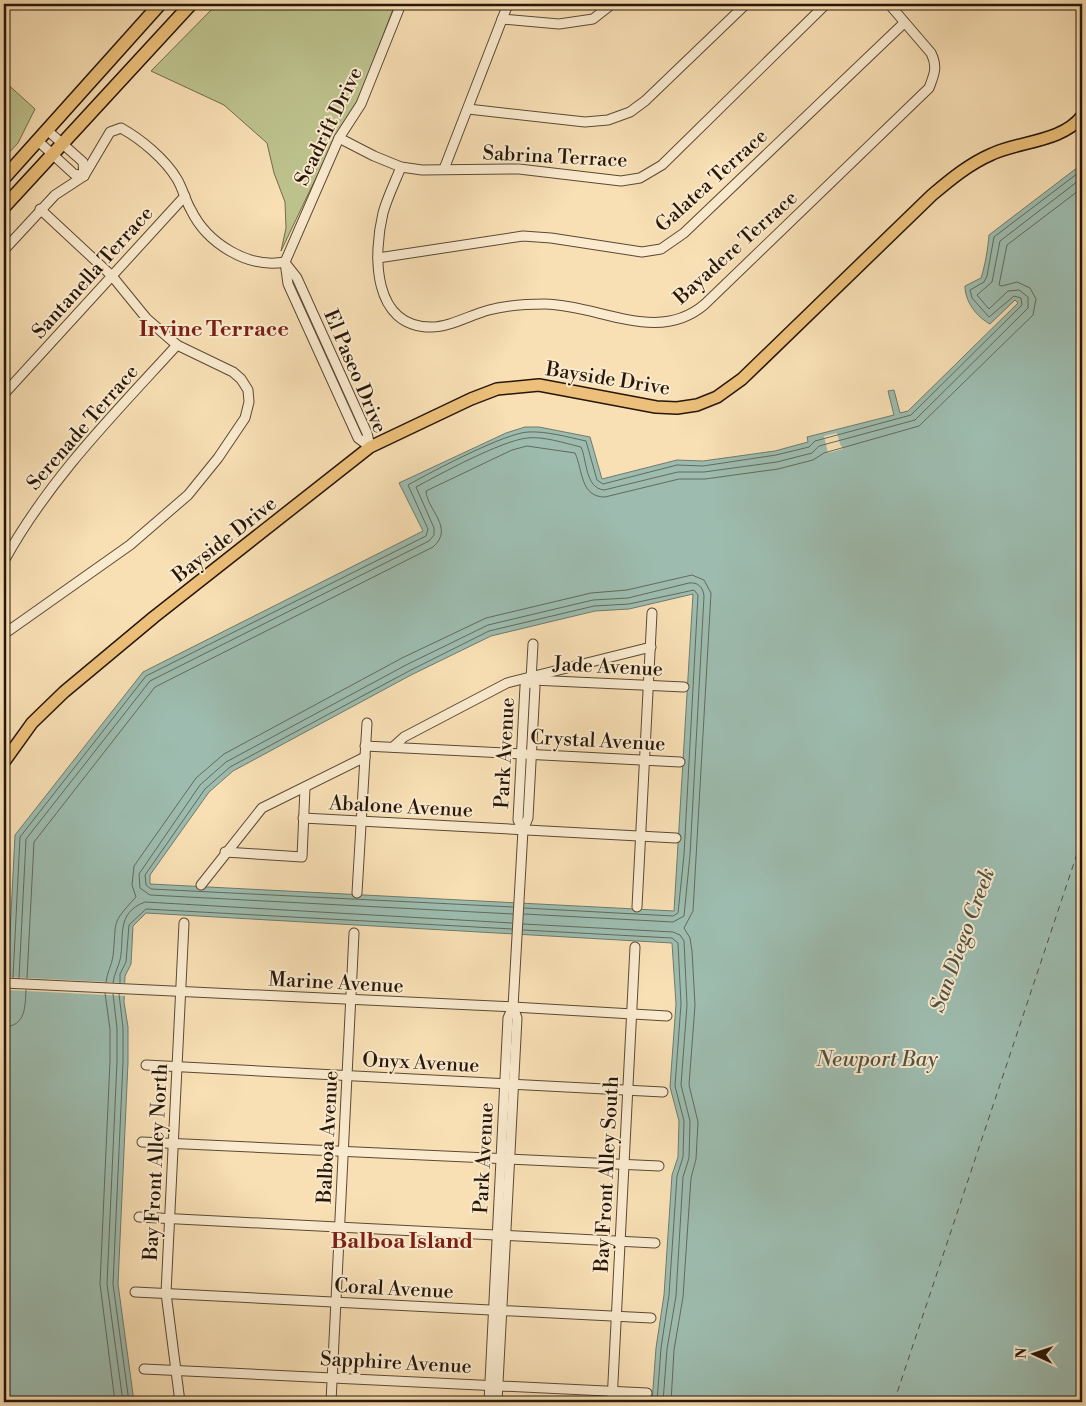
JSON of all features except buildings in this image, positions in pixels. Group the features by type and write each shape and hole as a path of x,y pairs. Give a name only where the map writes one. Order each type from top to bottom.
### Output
{"highway":[{"path":"4,178 160,4"},
{"path":"4,207 191,4"}],"main road":[{"name":"Bayside Drive","path":"4,762 32,723 64,692 154,617 370,447 471,398 497,389 523,385 556,387 656,407 677,408 697,405 717,397 742,379 957,174 992,153 1056,134 1076,124 1082,116"}],"street":[{"name":"Seadrift Drive","path":"285,262 340,138 361,104 400,4"},
{"path":"444,170 508,4"},
{"path":"502,20 559,24 593,19 612,4"},
{"path":"468,109 585,122 608,120 630,112 645,101 746,4"},
{"name":"Sabrina Terrace","path":"340,138 401,168 444,170 519,169 621,181 640,178 662,165 826,4"},
{"path":"889,4 904,23"},
{"name":"Bayadere Terrace","path":"401,168 383,212 378,258 379,277 387,304 400,319 419,326 432,327 513,305 552,304 645,322 665,323 680,320 693,314 705,304 929,88 935,72 936,62 931,53 904,23"},
{"name":"Galatea Terrace","path":"378,258 523,236 551,238 642,252 660,249 684,233 904,23"},
{"path":"4,250 55,195 84,176 110,132 121,128 136,136 170,170 200,225 222,246 252,260 270,264 285,262"},
{"path":"47,130 83,162 84,176"},
{"path":"38,141 74,174 84,176"},
{"name":"Santanella Terrace","path":"4,394 185,196"},
{"path":"5,628 130,545 188,495 218,458 245,418 249,402 248,390 241,379 233,372 178,344 147,319 112,276 40,209"},
{"name":"El Paseo Drive","path":"285,262 297,278 368,433 370,447"},
{"name":"Serenade Terrace","path":"4,561 40,501 64,470 178,344"},
{"path":"637,907 652,613"},
{"name":"Park Avenue","path":"489,1402 494,1384 498,1310 508,1084 508,1018 514,1007 522,830 528,818 532,754 535,687 531,678 532,644"},
{"path":"393,747 404,737 507,683 651,647"},
{"name":"Park Avenue","path":"522,830 518,820 525,686 531,678"},
{"name":"Jade Avenue","path":"531,678 684,687"},
{"path":"357,893 367,723"},
{"name":"Crystal Avenue","path":"365,746 680,762"},
{"path":"201,885 225,852 262,808 365,757"},
{"path":"225,852 302,857 305,788"},
{"name":"Abalone Avenue","path":"303,818 676,838"},
{"name":"Bay Front Alley North","path":"180,1402 166,1294 184,923"},
{"name":"Balboa Avenue","path":"332,1402 354,933"},
{"name":"Bay Front Alley South","path":"612,1402 635,947"},
{"name":"Marine Avenue","path":"5,984 514,1007 667,1016"},
{"name":"Onyx Avenue","path":"146,1066 663,1092"},
{"path":"142,1142 658,1166"},
{"path":"139,1217 655,1243"},
{"name":"Coral Avenue","path":"135,1292 651,1318"},
{"name":"Sapphire Avenue","path":"144,1369 333,1376 647,1393"},
{"name":"Park Avenue","path":"494,1384 497,1402"}],"green space":[{"path":"217,4 395,4 358,101 335,138 281,251 286,228 285,202 274,173 267,143 224,105 151,71"},
{"path":"4,81 35,109 18,143 4,158"}],"water":[{"name":"Newport Bay","path":"1082,164 1082,1402 652,1402 656,1348 664,1295 672,1175 678,1157 679,1121 670,1087 676,1004 672,943 146,913 133,926 131,964 125,976 124,1002 128,1027 128,1062 118,1284 134,1402 4,1402 4,1051 15,835 143,672 423,531 399,483 506,433 525,427 539,427 590,437 602,479 677,460 703,461 775,451 808,442 807,437 894,415 888,391 894,390 900,413 908,411 1018,303 1015,300 990,324 976,313 969,303 965,286 981,278 989,235","holes":["693,594 674,911 150,884 150,875 209,792 233,771 411,675 491,636 595,611 629,609"]}],"pier":[{"path":"837,433 843,449 828,453 824,436"},
{"path":"7,977 127,983 127,996 6,990"}],"ferry route":[{"path":"894,1402 1082,839"}],"district":[{"name":"Irvine Terrace","path":"214,328"},
{"name":"Balboa Island","path":"402,1240"}],"water label":[{"name":"San Diego Creek","path":"962,940"}]}
